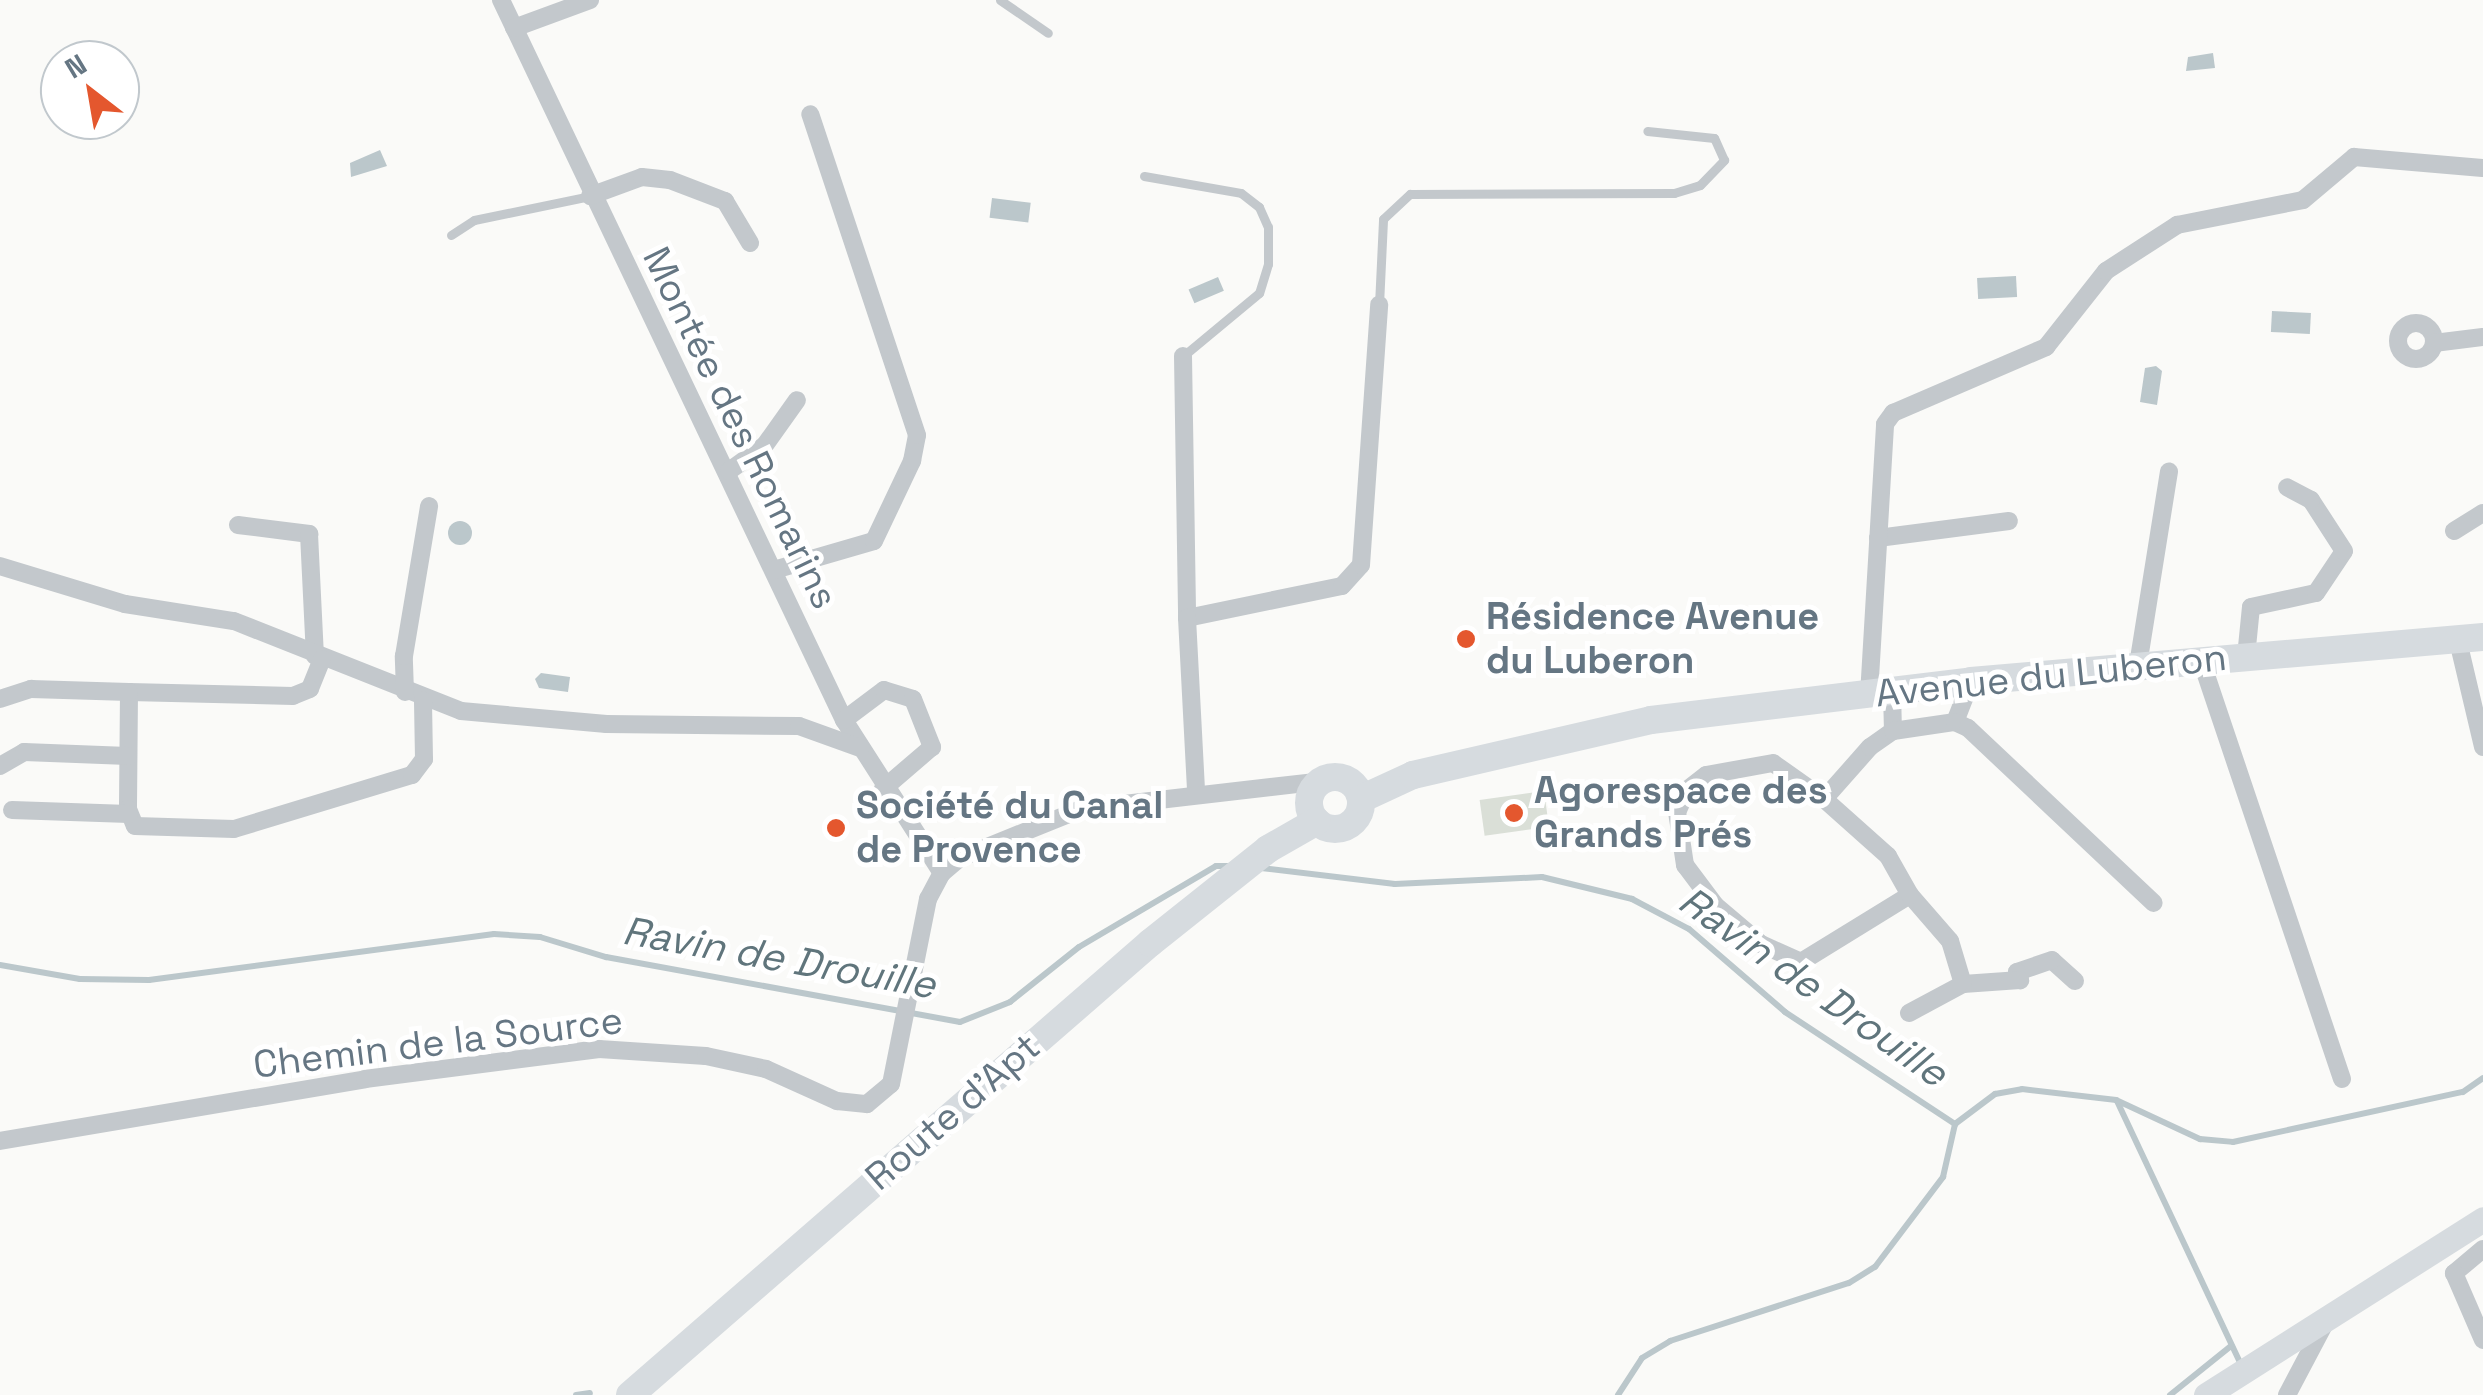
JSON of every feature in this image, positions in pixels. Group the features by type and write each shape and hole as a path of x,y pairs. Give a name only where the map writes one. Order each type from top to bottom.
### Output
{"main road":[{"name":"Avenue du Luberon","path":"1309,798 1330,828 1349,825 1357,792 1574,734 1971,682 2470,639"},
{"path":"1309,798 1339,777 1357,792"},
{"name":"Route d'Apt","path":"630,1395 1224,882 1276,844 1309,798"}],"street":[{"name":"Montée des Romarins","path":"501,0 590,196 729,470 844,720 884,789 942,873"},
{"path":"514,28 590,0"},
{"path":"774,570 874,541 912,461 917,435 810,114"},
{"path":"1893,731 1880,693 1878,538 1890,415 2046,347 2106,271 2152,237 2211,216 2303,200 2354,156 2483,168"},
{"path":"590,196 642,177 670,180 725,201 750,242"},
{"path":"1187,618 1342,586 1358,574 1379,305"},
{"path":"2434,344 2483,338"},
{"path":"1183,356 1187,618 1196,792"},
{"path":"729,470 766,445 797,400"},
{"path":"2138,665 2169,472"},
{"path":"2246,657 2250,607 2312,596 2344,551 2311,500 2287,487"},
{"path":"406,692 404,656 428,506"},
{"path":"2454,532 2483,514"},
{"path":"1878,538 2008,521"},
{"path":"0,699 31,689 293,696 310,690 319,658 309,534 238,525"},
{"path":"0,566 125,604 223,618 424,700 536,720 800,726 860,748"},
{"path":"2470,639 2483,747"},
{"path":"2201,660 2342,1080"},
{"path":"1955,722 1971,682"},
{"path":"844,720 888,689 908,694 918,708 932,747 884,789"},
{"path":"129,692 129,814 142,829 234,828 406,778 424,759 424,700"},
{"path":"1824,799 1870,747 1893,731 1955,722 1976,735 2154,903"},
{"path":"0,766 24,752 128,756"},
{"path":"1910,895 1801,962 1761,944 1716,905 1685,866 1678,812 1687,790 1706,776 1773,763 1824,799 1884,852 1910,895 1943,930 1964,984"},
{"path":"942,873 1033,824 1135,798 1196,792 1309,798"},
{"path":"12,810 129,814"},
{"name":"Chemin de la Source","path":"0,1142 365,1079 599,1049 719,1058 856,1104 887,1092 896,1066 912,959 928,898 942,873"},
{"path":"1909,1013 1964,984 2020,980 2017,972 2052,960 2075,981"},
{"path":"2206,1395 2483,1218"},
{"path":"2483,1248 2454,1273 2483,1340"},
{"path":"2288,1395 2326,1321"}],"lane":[{"path":"1000,0 1048,33"},
{"path":"1379,305 1383,219 1410,194 1680,192 1723,163 1724,149 1714,138 1647,130"},
{"path":"1144,176 1241,193 1259,206 1268,227 1268,264 1259,293 1183,356"},
{"path":"452,235 474,220 590,196"}],"shaded area":[{"path":"2213,53 2215,68 2186,71 2188,57"},
{"path":"380,150 387,166 351,177 350,163"},
{"path":"992,198 1031,203 1028,223 990,218"},
{"path":"2016,276 2017,297 1978,299 1977,278"},
{"path":"1218,277 1224,291 1194,303 1189,290"},
{"path":"2272,311 2311,313 2310,334 2271,332"},
{"path":"2156,366 2162,371 2157,405 2140,402 2145,368"},
{"path":"460,521 469,524 469,542 460,545 451,542 448,533 451,524"},
{"path":"541,673 570,677 568,692 539,688 535,679"},
{"name":"Agorespace des Grands Prés","path":"1544,791 1549,827 1485,836 1480,800"}],"waterway":[{"name":"Ravin de Drouille","path":"0,965 80,979 149,980 494,934 540,937 606,957 960,1022 1010,1002 1079,947 1216,866 1229,866"},
{"name":"Ravin de Drouille","path":"1261,868 1395,884 1542,877 1632,899 1689,929 1785,1012 1955,1124 1995,1094 2022,1089 2116,1100 2200,1139 2233,1142 2463,1092 2483,1078"},
{"path":"2117,1101 2241,1365"},
{"path":"1618,1395 1642,1358 1670,1341 1849,1283 1875,1267 1943,1177 1955,1124"},
{"path":"2170,1395 2231,1346"},
{"path":"576,1395 590,1393"}],"place":[{"name":"Résidence Avenue du Luberon","path":"1466,639"},
{"name":"Agorespace des Grands Prés","path":"1514,813"},
{"name":"Société du Canal de Provence","path":"836,828"}]}
